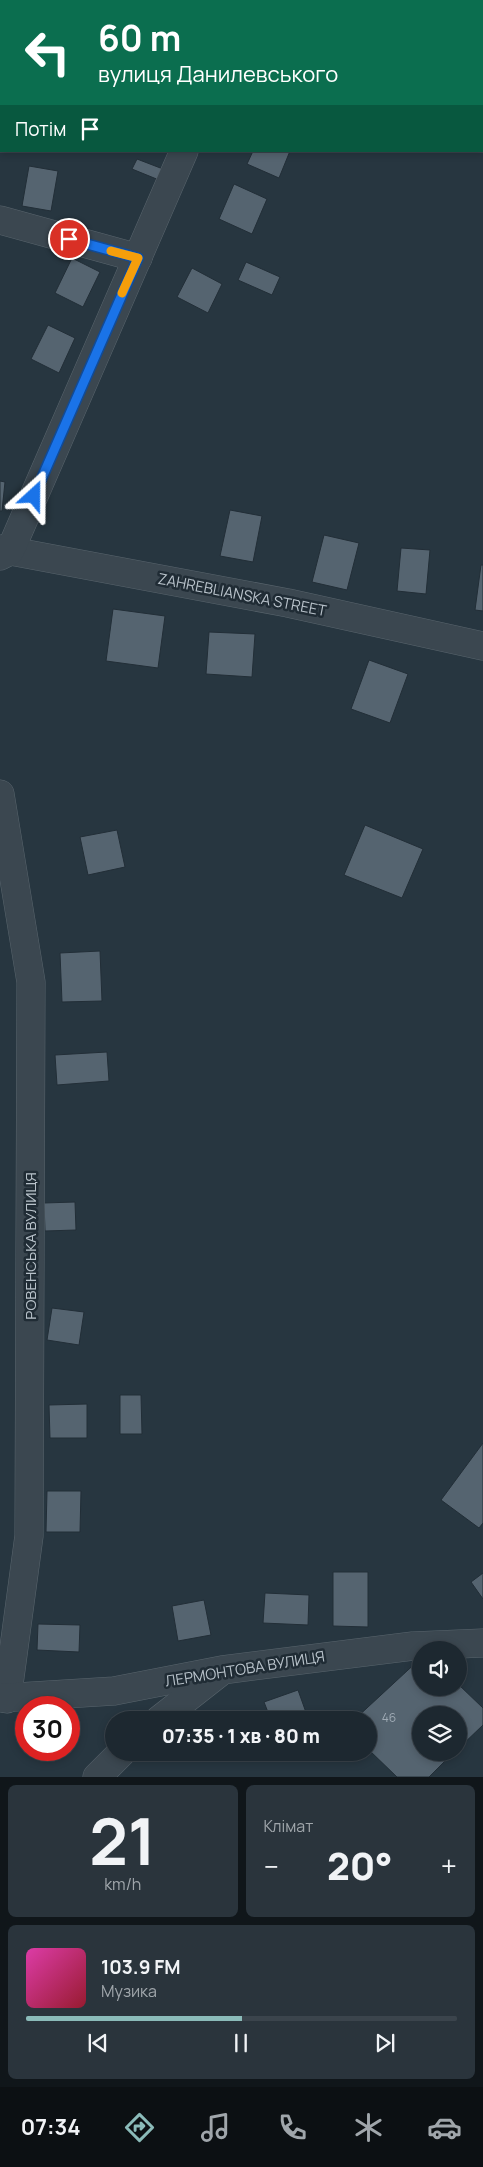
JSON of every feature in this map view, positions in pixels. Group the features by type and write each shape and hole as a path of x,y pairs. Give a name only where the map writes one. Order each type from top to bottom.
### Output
{"street":[{"path":"3,552 138,258 184,152"},
{"path":"0,220 138,258"},
{"name":"ZAHREBLIANSKA STREET","path":"3,552 288,603 483,646"},
{"name":"РОВЕНСЬКА ВУЛИЦЯ","path":"0,794 31,992 29,1536 4,1698"},
{"name":"ЛЕРМОНТОВА ВУЛИЦЯ","path":"4,1698 114,1691 222,1670 413,1646 483,1643"},
{"path":"170,1711 222,1670"},
{"path":"97,1777 113,1761"}],"building":[{"path":"253,152 290,152 279,178 247,164"},
{"path":"137,159 163,169 159,180 132,169"},
{"path":"29,166 58,171 51,211 22,206"},
{"path":"234,184 267,199 252,234 219,219"},
{"path":"72,258 100,272 83,307 55,293"},
{"path":"246,262 280,277 272,295 238,280"},
{"path":"192,268 222,284 208,313 177,297"},
{"path":"48,325 75,338 59,373 31,359"},
{"path":"0,481 5,482 2,511 0,511"},
{"path":"230,510 262,516 253,562 220,556"},
{"path":"324,535 359,543 347,590 312,582"},
{"path":"401,548 430,550 426,594 397,591"},
{"path":"481,565 483,565 483,611 475,610"},
{"path":"113,609 165,616 158,668 106,661"},
{"path":"209,632 255,634 252,677 206,674"},
{"path":"369,660 408,674 390,723 351,709"},
{"path":"365,825 423,849 402,898 344,875"},
{"path":"117,830 125,867 88,875 80,837"},
{"path":"100,951 102,1001 62,1002 60,953"},
{"path":"107,1052 109,1081 57,1085 55,1055"},
{"path":"75,1202 76,1230 45,1231 44,1203"},
{"path":"52,1308 84,1312 79,1345 47,1340"},
{"path":"120,1395 141,1395 142,1434 120,1434"},
{"path":"87,1404 87,1438 50,1438 49,1405"},
{"path":"483,1443 483,1523 479,1528 441,1500"},
{"path":"47,1491 81,1491 80,1532 46,1532"},
{"path":"333,1572 368,1572 368,1627 333,1626"},
{"path":"483,1573 483,1599 471,1582"},
{"path":"265,1593 309,1595 308,1625 263,1623"},
{"path":"204,1600 211,1635 178,1641 172,1606"},
{"path":"38,1624 80,1625 79,1652 37,1650"},
{"path":"412,1666 412,1696 467,1696 467,1693 483,1708 483,1725 467,1740 467,1706 412,1706 412,1761 445,1761 429,1777 397,1777 377,1758 377,1711 364,1711"},
{"path":"298,1690 306,1711 268,1711 264,1702"}],"slow traffic":[{"path":"111,251 138,258 122,293"}],"route":[{"path":"34,496 138,258 69,239"}]}
